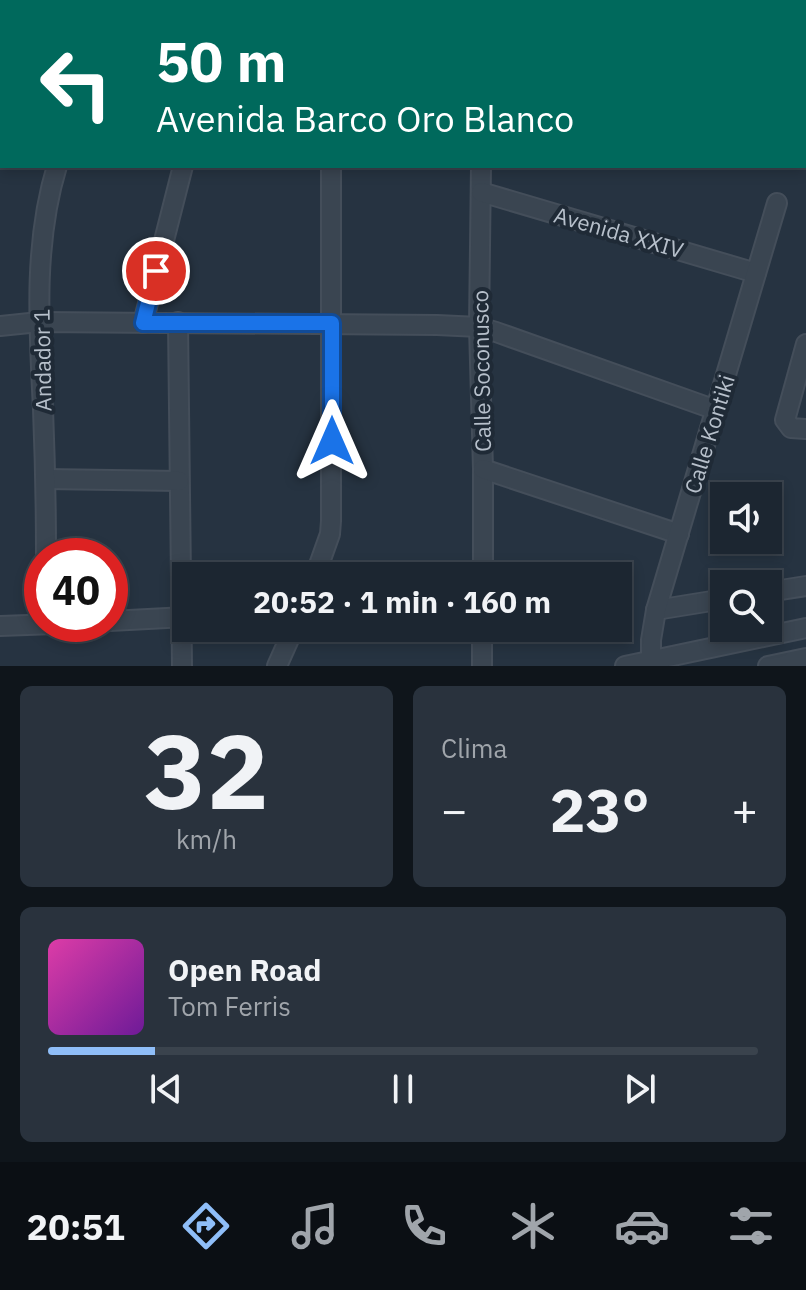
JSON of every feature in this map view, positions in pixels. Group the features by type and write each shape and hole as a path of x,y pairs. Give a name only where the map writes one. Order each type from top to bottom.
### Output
{"street":[{"name":"Andador 1","path":"46,538 39,322 45,217 57,168"},
{"path":"143,323 182,168"},
{"path":"320,562 330,534 331,521 331,168"},
{"name":"Calle Soconusco","path":"481,168 479,327 483,562"},
{"name":"Avenida XXIV","path":"481,192 756,273"},
{"name":"Calle Kontiki","path":"651,664 656,610 777,203"},
{"path":"0,326 39,322 178,322 479,327 716,410"},
{"path":"178,322 181,562"},
{"path":"806,344 785,420 791,428 806,429"},
{"path":"483,469 679,534"},
{"path":"46,479 179,481"},
{"path":"782,590 806,586"},
{"path":"656,610 710,601"},
{"path":"128,620 172,618"},
{"path":"0,626 24,625"},
{"path":"625,666 651,664 806,628"},
{"path":"182,642 182,666"},
{"path":"277,666 288,642"},
{"path":"482,642 482,666"},
{"path":"768,666 806,658"}],"route":[{"path":"156,271 143,323 332,323 332,441"}]}
